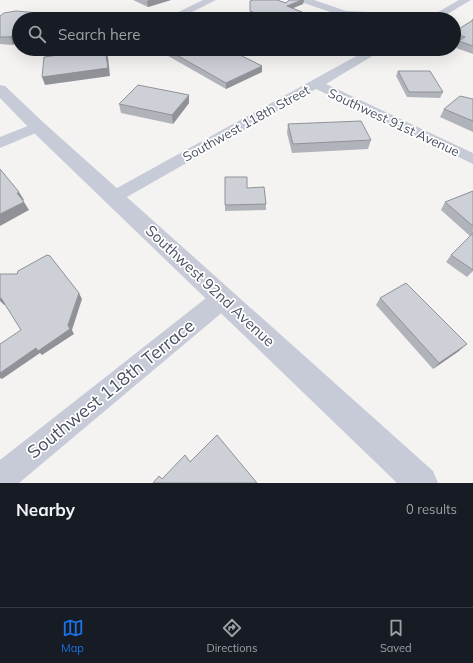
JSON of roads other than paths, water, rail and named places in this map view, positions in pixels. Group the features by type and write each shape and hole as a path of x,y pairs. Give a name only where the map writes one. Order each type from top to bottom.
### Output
{"street":[{"path":"189,12 211,0"},
{"path":"304,0 342,12"},
{"path":"444,12 466,0"},
{"name":"Southwest 118th Street","path":"114,197 365,56"},
{"name":"Southwest 91st Avenue","path":"315,84 473,159"},
{"name":"Southwest 92nd Avenue","path":"0,89 38,127 421,483"},
{"path":"0,143 38,127"},
{"name":"Southwest 118th Terrace","path":"0,479 223,298"}]}
